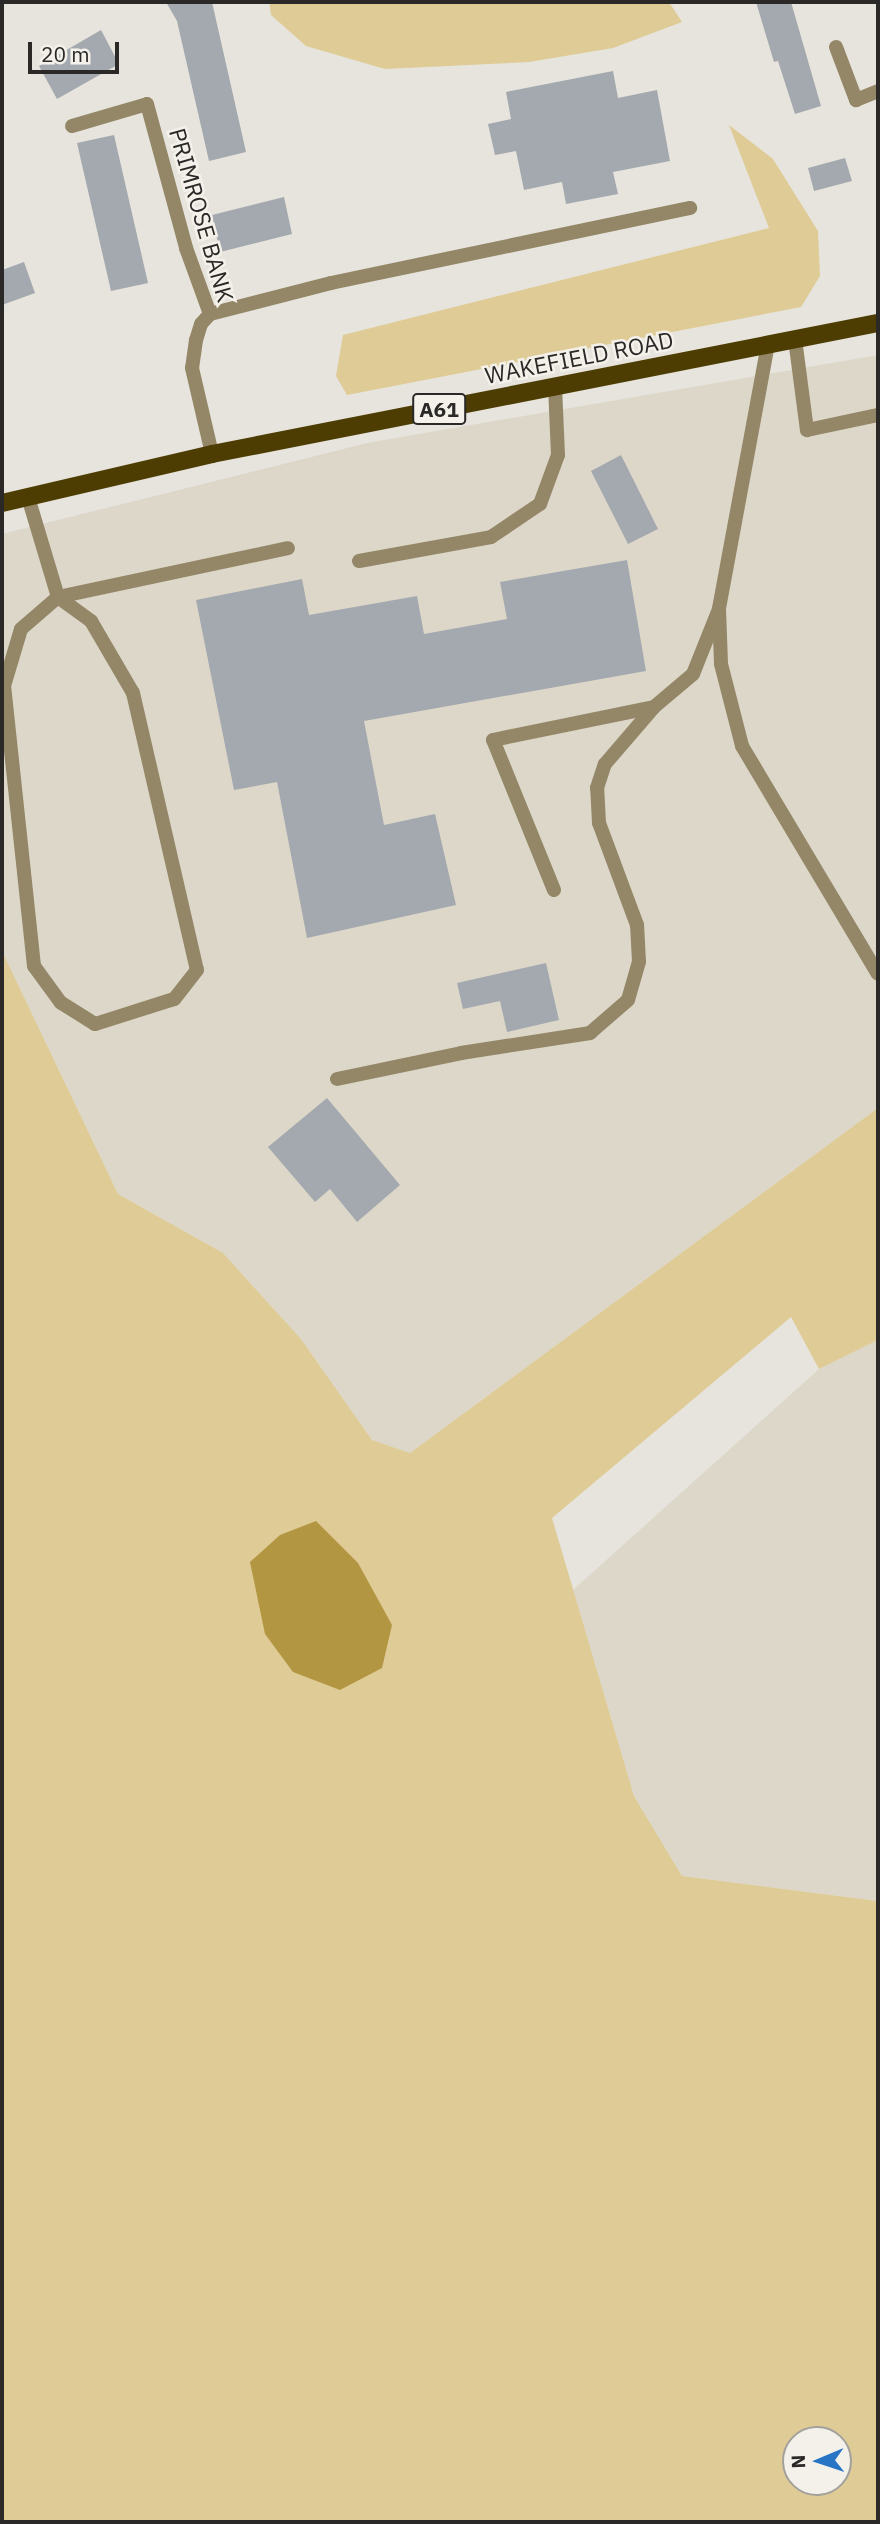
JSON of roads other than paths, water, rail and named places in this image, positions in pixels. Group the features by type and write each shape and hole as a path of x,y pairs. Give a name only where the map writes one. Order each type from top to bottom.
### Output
{"main road":[{"name":"WAKEFIELD ROAD","path":"2,503 212,454 878,323"}],"street":[{"path":"836,47 856,100 878,91"},
{"name":"PRIMROSE BANK","path":"72,126 147,104 186,248 211,314 201,324 192,368 212,454"},
{"path":"211,314 331,283 690,208"},
{"path":"795,339 807,430 878,415"},
{"path":"337,1079 461,1053 590,1033 628,1000 639,962 636,925 599,823 597,789 605,764 654,707 693,674 719,609 768,344"},
{"path":"359,561 491,537 540,504 558,455 555,386"},
{"path":"28,497 58,597 91,621 133,693 197,970 174,999 95,1024 61,1003 34,966 4,686 21,629 58,597 288,548"},
{"path":"719,609 721,664 742,746 878,974"},
{"path":"554,890 493,740 654,707"}]}
